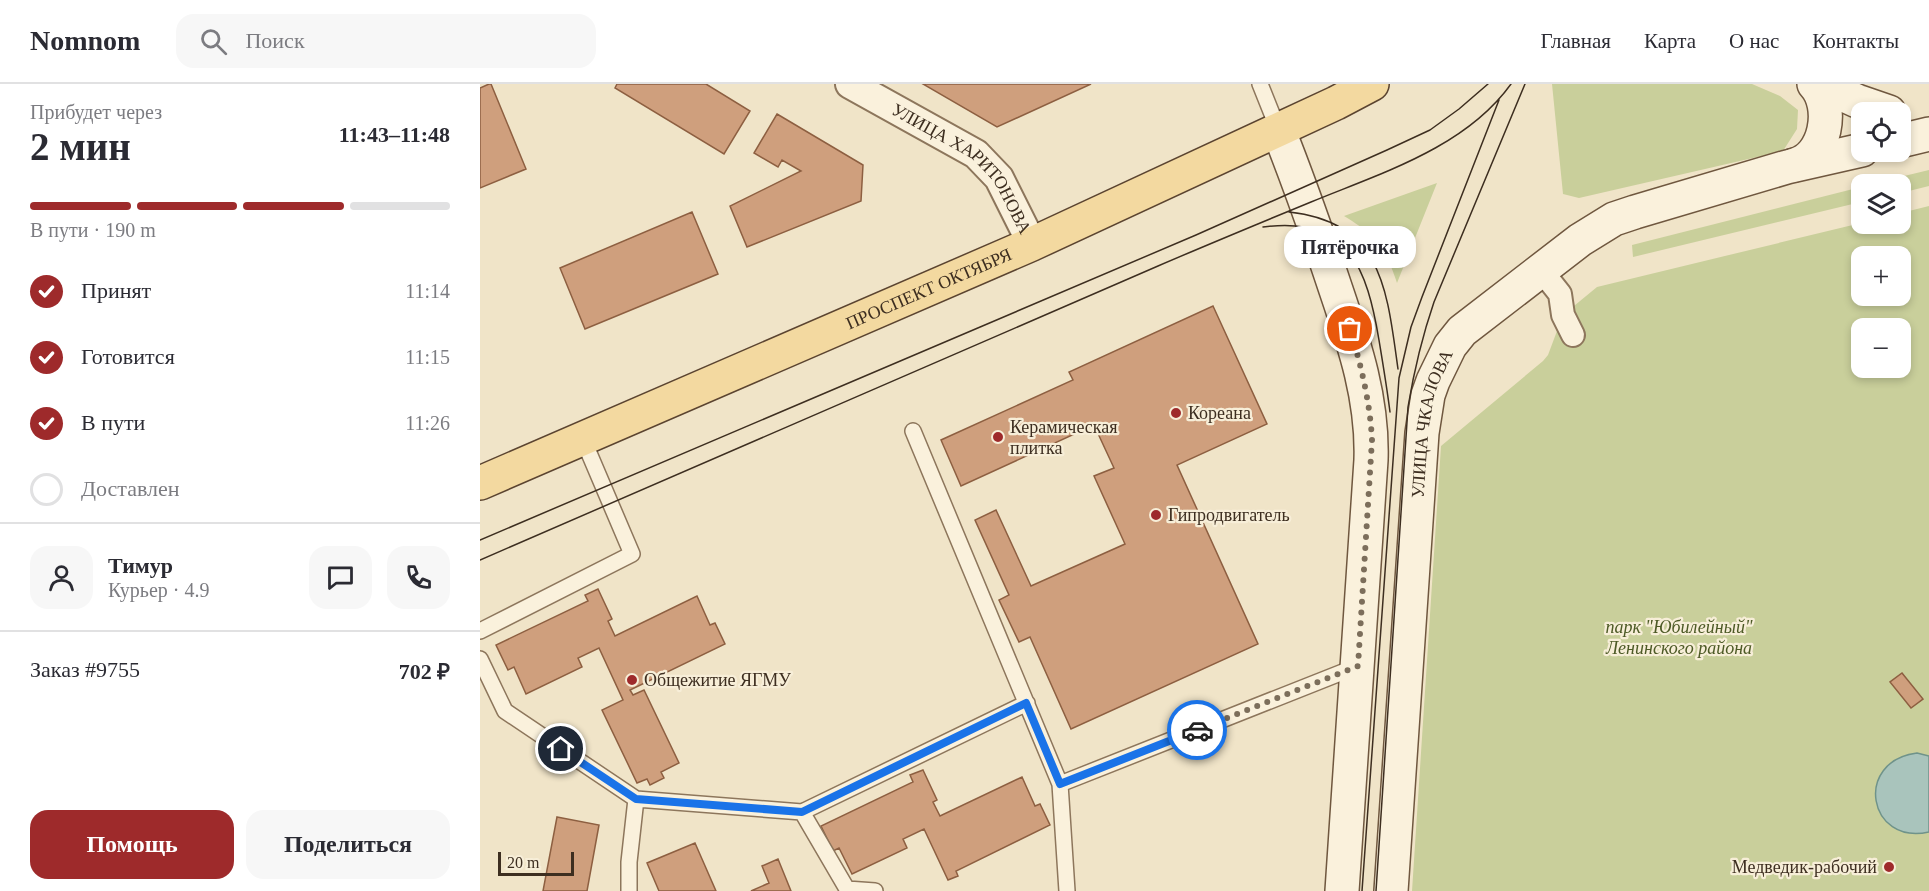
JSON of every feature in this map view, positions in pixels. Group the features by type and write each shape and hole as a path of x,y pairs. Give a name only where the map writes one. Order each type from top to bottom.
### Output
{"main road":[{"name":"ПРОСПЕКТ ОКТЯБРЯ","path":"480,483 1032,244 1336,103 1372,84"},
{"name":"УЛИЦА ЧКАЛОВА","path":"1787,166 1803,163 1813,154 1824,130 1825,105 1822,95 1814,84"},
{"path":"1820,84 1860,102"},
{"path":"1911,118 1929,121"},
{"path":"1278,129 1317,230 1356,349 1371,419 1371,460 1342,891"},
{"path":"1911,138 1929,134"},
{"name":"УЛИЦА ЧКАЛОВА","path":"1391,891 1421,453 1428,395 1450,346 1462,332 1541,270 1580,240 1614,219 1787,166 1851,152"}],"street":[{"name":"УЛИЦА ХАРИТОНОВА","path":"850,84 976,154 999,178 1032,244"},
{"path":"1541,270 1560,294 1563,315 1573,335"}],"lane":[{"path":"1260,84 1278,129"},
{"path":"913,431 1060,784 1067,891"},
{"path":"480,631 632,554 583,439"},
{"path":"480,659 505,711 636,799 802,812 1026,703"},
{"path":"1060,784 1358,666"},
{"path":"630,891 629,862 636,799"},
{"path":"802,812 847,890 873,891"}],"green space":[{"path":"1552,84 1752,84 1780,96 1798,110 1797,129 1783,151 1579,198 1563,194"},
{"path":"1929,170 1929,186 1911,190 1911,174"},
{"path":"1437,183 1397,283 1384,251 1372,236 1344,216"},
{"path":"1851,190 1851,204 1633,257 1632,245"},
{"name":"парк \"Юбилейный\" Ленинского района","path":"1929,206 1929,891 1412,891 1441,446 1543,361 1548,355 1563,315 1597,287 1851,225 1851,234 1911,234 1911,210"}],"water":[{"path":"1917,753 1929,756 1929,832 1908,833 1892,827 1882,815 1876,801 1877,785 1883,771 1897,759"}],"building":[{"path":"491,84 526,169 480,188 480,88"},
{"path":"617,84 706,84 750,111 724,154 615,88"},
{"path":"923,84 1091,84 997,127"},
{"path":"777,114 863,165 861,201 747,247 730,206 801,171 782,160 778,167 754,153"},
{"path":"692,212 718,274 585,329 560,268"},
{"name":"Гипродвигатель","path":"1213,306 1267,424 1177,465 1258,644 1071,729 1030,637 1019,642 999,600 1009,595 975,520 996,510 1031,586 1125,544 1094,476 1114,468 1094,425 961,486 941,440 1073,380 1069,372"},
{"name":"Общежитие ЯГМУ","path":"598,589 612,619 608,621 615,636 697,596 710,625 715,623 725,644 630,690 633,695 644,690 679,763 661,772 664,778 650,785 647,779 637,783 602,710 623,700 599,648 578,658 582,667 526,694 514,667 508,670 496,645 588,601 585,595"},
{"path":"1902,673 1923,699 1911,708 1890,682"},
{"path":"923,770 937,800 933,802 940,816 1022,777 1035,806 1040,804 1050,825 956,871 958,876 948,880 924,829 903,839 907,848 852,874 839,848 833,851 821,826 913,782 910,775"},
{"path":"557,817 599,825 587,891 543,891"},
{"path":"695,843 716,891 659,891 647,863"},
{"path":"778,859 791,891 751,891 769,883 762,866"}],"tram line":[{"path":"480,540 1196,235 1387,150 1430,130 1488,84"},
{"path":"480,560 1177,258 1393,169 1446,142 1470,125 1492,106 1511,84"},
{"path":"1376,891 1410,394 1434,302 1525,84"},
{"path":"1362,891 1399,378 1411,327 1499,100"},
{"path":"1289,212 1320,218 1344,230 1362,246 1375,265 1383,288 1390,313 1398,369"},
{"path":"1263,227 1292,225 1316,230 1334,239 1349,252 1360,270 1374,314 1390,412"}],"way so far":[{"path":"1197,730 1358,666 1372,440 1364,380 1350,329"}],"place":[{"name":"Пятёрочка","path":"1350,329"},
{"name":"Кореана","path":"1176,413"},
{"name":"Керамическая плитка","path":"998,437"},
{"name":"Гипродвигатель","path":"1156,515"},
{"name":"Общежитие ЯГМУ","path":"632,680"},
{"name":"Медведик-рабочий","path":"1889,867"}],"route":[{"path":"561,749 636,799 802,812 1026,703 1060,784 1197,730"}]}
